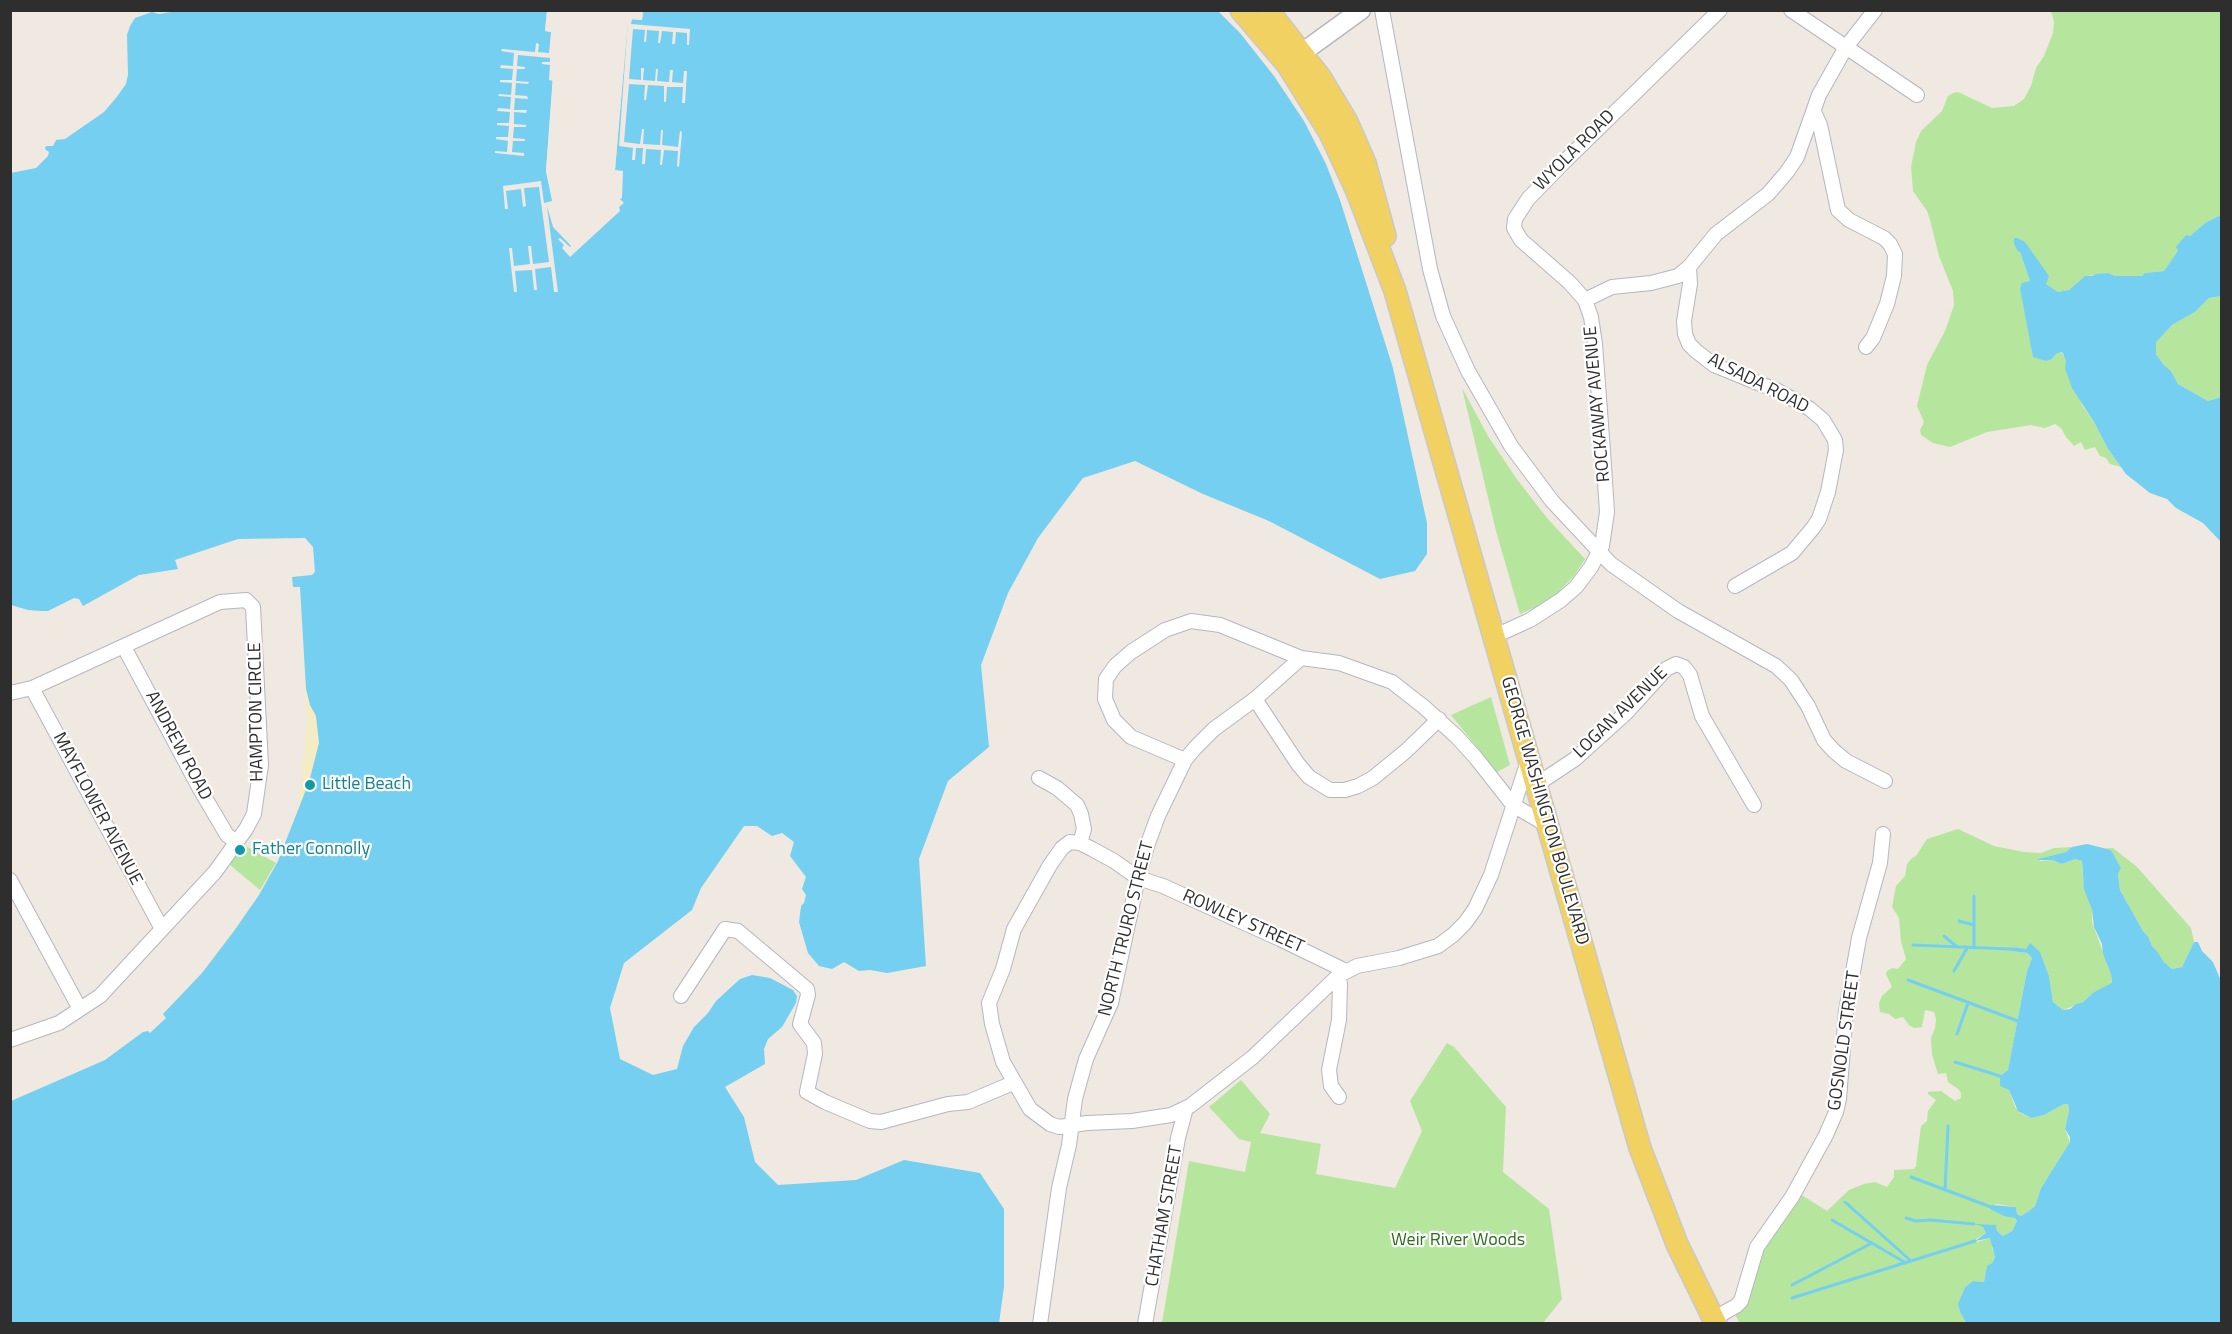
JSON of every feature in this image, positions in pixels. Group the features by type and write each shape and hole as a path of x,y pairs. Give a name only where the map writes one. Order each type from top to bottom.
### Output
{"main road":[{"name":"GEORGE WASHINGTON BOULEVARD","path":"1241,10 1295,58 1331,95 1357,142 1377,202 1395,291 1640,1148 1677,1244 1714,1321"},
{"name":"GEORGE WASHINGTON BOULEVARD","path":"1268,10 1295,58"}],"street":[{"path":"1295,58 1361,10"},
{"path":"1382,10 1430,269 1451,335 1468,371 1511,446 1552,501 1624,574 1678,611 1776,666 1791,680 1808,706 1824,740 1834,751 1846,761 1885,781"},
{"name":"WYOLA ROAD","path":"1585,300 1570,283 1521,240 1514,228 1515,219 1528,199 1564,162 1720,10"},
{"path":"1791,10 1917,95"},
{"name":"ROCKAWAY AVENUE","path":"1495,636 1530,620 1561,600 1576,586 1591,567 1606,529 1607,512 1595,344 1591,317 1585,300 1612,288 1651,283 1678,276 1689,267 1716,234 1767,194 1788,172 1797,157 1818,95 1846,47 1875,10"},
{"path":"1814,112 1820,125 1838,210 1848,220 1884,238 1895,254 1894,276 1887,304 1873,338 1866,347"},
{"name":"ALSADA ROAD","path":"1689,267 1690,284 1684,321 1689,344 1714,365 1778,391 1810,410 1823,420 1836,440 1834,464 1819,519 1792,553 1735,586"},
{"name":"HAMPTON CIRCLE","path":"10,693 32,688 220,602 246,600 253,608 261,765 254,814 237,843 215,872 100,996 59,1023 10,1040"},
{"path":"1185,760 1131,737 1114,720 1105,699 1106,680 1115,666 1131,652 1165,630 1191,621 1220,625 1301,658 1339,663 1392,682 1438,719 1476,758 1513,804 1547,825"},
{"name":"ANDREW ROAD","path":"124,646 211,810 227,835 237,843"},
{"name":"NORTH TRURO STREET","path":"1040,1323 1059,1188 1080,1079 1111,1003 1138,878 1158,816 1185,760 1214,729 1255,699 1301,658"},
{"name":"LOGAN AVENUE","path":"1536,785 1575,759 1626,713 1666,669 1676,664 1684,667 1690,675 1702,716 1754,805"},
{"name":"MAYFLOWER AVENUE","path":"32,688 162,929"},
{"path":"1255,699 1298,764 1310,777 1330,790 1345,790 1373,778 1406,751 1438,719"},
{"path":"1039,778 1057,788 1077,805 1083,829 1080,843 1070,842 1062,848 1050,865 1014,929 1004,969 989,1003 998,1046 1022,1099 1039,1117 1059,1127 1155,1118 1186,1108 1253,1058 1342,973 1357,966 1438,946 1453,935 1475,909 1484,892 1529,760"},
{"name":"GOSNOLD STREET","path":"1714,1321 1741,1300 1757,1247 1792,1197 1836,1112 1846,1011 1859,938 1880,863 1883,834"},
{"name":"ROWLEY STREET","path":"1080,843 1114,861 1138,878 1163,886 1290,943 1342,973"},
{"path":"10,880 80,1009"},
{"path":"681,996 725,929 738,931 807,989 808,995 800,1020 800,1028 811,1039 815,1048 807,1092 851,1114 870,1121 881,1122 948,1104 968,1102 1013,1083"},
{"path":"1339,1097 1331,1086 1329,1070 1339,1020 1342,973"},
{"name":"CHATHAM STREET","path":"1145,1323 1178,1138 1186,1108"}],"green space":[{"path":"2051,11 2221,11 2221,217 2217,216 2205,223 2190,236 2164,271 2146,273 2142,276 2115,276 2108,273 2088,276 2069,290 2058,292 2046,284 2025,242 2020,252 2030,281 2030,336 2033,357 2052,359 2056,354 2061,352 2063,354 2082,405 2121,467 2110,464 2106,458 2100,456 2095,447 2085,450 2081,442 2074,446 2061,428 2055,424 2045,428 2031,425 1987,432 1950,447 1933,443 1921,435 1920,430 1924,422 1917,406 1927,365 1945,331 1954,305 1953,291 1939,256 1927,211 1913,191 1911,167 1916,142 1921,131 1942,111 1948,96 1953,93 1958,92 1992,108 2014,106 2024,99 2053,33 2054,22"},
{"path":"2221,296 2221,397 2208,401 2178,384 2171,371 2156,354 2156,341 2172,325 2195,312 2209,298"},
{"path":"1462,388 1488,436 1516,478 1547,518 1585,559 1574,576 1557,593 1540,605 1520,614 1496,531"},
{"path":"1491,697 1510,765 1497,772 1451,715"},
{"path":"1958,829 1994,846 2024,852 2041,853 2054,848 2072,847 2066,852 2038,859 2040,861 2052,860 2062,864 2075,859 2082,861 2083,879 2092,910 2092,922 2111,974 2112,984 2094,992 2083,1002 2063,1010 2053,1002 2049,976 2040,952 2012,947 2011,951 2027,953 2032,958 2027,971 2008,1070 2000,1076 2004,1087 2009,1090 2015,1107 2022,1114 2031,1118 2068,1104 2069,1111 2065,1129 2070,1142 2041,1188 2035,1206 2021,1216 2017,1214 2016,1207 1996,1204 1990,1209 2015,1218 2017,1221 2012,1231 2003,1236 1997,1231 1997,1227 1976,1225 1983,1227 1986,1233 1976,1239 1977,1242 1990,1238 1995,1256 1987,1267 1984,1282 1973,1281 1965,1287 1958,1305 1967,1323 1740,1324 1735,1314 1764,1246 1800,1194 1827,1211 1849,1190 1864,1184 1875,1182 1887,1187 1894,1177 1894,1170 1914,1169 1916,1166 1921,1126 1927,1121 1928,1111 1936,1100 1928,1092 1941,1091 1955,1101 1961,1098 1958,1089 1948,1082 1946,1073 1938,1074 1937,1071 1932,1054 1931,1038 1935,1028 1934,1012 1925,1010 1922,1027 1914,1028 1903,1017 1895,1019 1889,1014 1880,1012 1879,1003 1882,996 1892,987 1886,974 1887,971 1892,968 1898,969 1906,959 1901,941 1899,918 1892,907 1896,886 1905,876 1907,864 1916,856 1927,839"},
{"path":"242,844 276,863 260,890 229,864"},
{"path":"2105,848 2113,848 2137,867 2191,928 2194,942 2182,967 2172,969 2159,957 2120,890 2118,874 2121,868 2111,850"},
{"name":"Weir River Woods","path":"1447,1043 1454,1047 1506,1107 1503,1172 1549,1209 1562,1299 1543,1323 1162,1323 1189,1161 1245,1172 1251,1142 1239,1139 1209,1107 1241,1080 1270,1114 1260,1133 1321,1144 1316,1174 1395,1188 1422,1131 1410,1101"}],"sand":[{"name":"Little Beach","path":"304,575 332,746 244,934 167,1018 163,1014 202,973 259,895 278,861 298,809 307,726 300,587 293,587 292,577"}],"water":[{"path":"177,11 547,11 545,31 556,32 546,171 556,215 571,232 613,193 628,19 642,20 643,11 1218,11 1240,33 1274,76 1304,121 1326,164 1340,200 1393,368 1427,523 1427,554 1415,571 1380,579 1269,521 1203,494 1135,461 1083,478 1038,538 1008,593 981,665 989,747 948,781 919,859 926,966 887,973 859,971 844,962 832,969 819,966 808,953 799,922 801,906 806,895 802,889 806,877 790,856 794,842 782,833 772,836 757,826 744,826 701,888 692,910 624,963 610,1008 620,1059 653,1075 677,1069 683,1046 694,1027 716,1001 740,979 752,975 770,978 793,990 797,996 796,1003 782,1027 768,1039 764,1049 765,1064 725,1087 744,1117 755,1162 778,1185 856,1180 904,1160 980,1173 1004,1209 1004,1287 999,1323 11,1323 11,1101 105,1060 143,1032 150,1033 166,1018 163,1014 202,973 234,931 259,895 278,861 309,782 319,743 316,716 310,705 306,689 300,587 293,587 292,577 312,575 315,572 313,547 305,538 238,539 175,560 178,569 139,575 83,606 79,599 74,598 48,611 28,610 11,605 11,173 36,168 48,156 46,146 53,146 56,140 65,139 104,112 116,98 126,84 128,75 127,35 135,18 152,12 159,14"},
{"path":"2218,216 2221,217 2221,296 2209,298 2195,312 2172,325 2156,342 2156,354 2171,371 2178,384 2208,401 2221,397 2221,542 2203,523 2176,508 2167,499 2150,493 2126,474 2108,449 2072,388 2063,353 2056,354 2052,359 2046,361 2033,357 2020,288 2022,283 2030,281 2020,252 2014,243 2014,238 2025,242 2049,276 2046,284 2058,292 2069,290 2085,276 2108,273 2115,276 2142,276 2145,273 2164,271 2178,251 2176,247 2186,235 2190,236 2205,223"},
{"path":"2087,844 2111,850 2121,868 2118,874 2120,890 2152,946 2164,962 2172,969 2182,967 2194,942 2198,942 2202,951 2213,962 2221,981 2221,1323 1967,1324 1960,1312 1958,1304 1965,1287 1973,1281 1984,1282 1987,1266 1995,1257 1990,1238 1975,1241 1986,1233 1983,1227 1974,1224 1996,1225 1997,1231 2003,1236 2012,1231 2017,1221 2015,1218 2004,1216 1990,1209 1992,1205 2016,1207 2017,1214 2021,1216 2029,1211 2035,1206 2041,1188 2070,1142 2065,1129 2069,1111 2068,1104 2031,1118 2018,1111 2009,1090 2000,1086 2000,1076 2008,1070 2027,971 2032,958 2027,953 2011,951 2012,947 2026,949 2030,943 2040,952 2049,976 2053,1002 2063,1010 2083,1002 2094,992 2112,983 2084,889 2082,861 2075,859 2062,864 2052,860 2038,860 2066,852 2072,847"}],"pier":[{"path":"550,10 548,28 557,29 559,32 549,171 559,213 572,228 610,192 625,18 639,17 640,10 643,11 642,20 632,19 631,24 690,29 689,45 687,45 687,33 676,32 675,44 672,44 673,32 662,31 660,43 658,43 659,31 647,30 646,42 644,42 645,30 633,29 629,79 641,80 641,68 644,68 643,80 655,81 656,69 658,69 657,81 669,82 670,70 673,70 672,82 683,83 684,71 687,71 685,103 682,103 683,87 667,87 666,102 664,102 664,86 648,85 646,100 644,100 645,85 629,84 624,142 640,144 642,129 644,129 643,144 660,145 661,130 663,130 662,145 678,147 680,131 682,132 679,167 677,166 678,151 664,150 662,165 660,165 661,150 646,149 645,164 642,164 643,148 636,148 635,160 632,160 633,148 619,146 628,19 615,170 623,171 622,198 620,199 624,203 619,207 620,211 570,257 558,239 560,238 571,246 553,227 547,206 558,292 554,292 551,267 535,269 537,290 534,290 532,270 515,271 517,292 514,292 509,248 512,248 514,266 530,264 528,246 531,246 533,264 549,262 539,187 524,188 526,206 523,207 521,189 506,191 508,209 505,209 503,186 541,181 544,203 552,201 546,171 553,81 549,80 550,65 542,64 542,62 550,62 550,58 518,55 517,66 525,67 525,69 517,69 516,81 529,82 528,84 516,83 515,95 527,96 528,99 515,98 514,110 527,110 526,113 514,112 514,124 526,125 526,127 514,127 513,138 525,139 525,141 513,141 512,152 524,153 524,156 495,153 495,151 507,152 508,141 496,139 496,137 508,137 509,126 497,125 497,123 509,123 510,112 497,111 498,108 510,109 511,97 498,96 499,94 511,95 512,83 500,82 500,80 512,80 513,69 500,68 501,65 513,66 514,53 501,51 502,49 535,52 536,43 539,44 538,52 549,53 551,32 545,31 547,11"}],"waterway":[{"path":"1974,896 1974,948"},
{"path":"1959,921 1974,925"},
{"path":"1944,936 1957,947"},
{"path":"1913,945 2011,949"},
{"path":"1954,971 1967,948"},
{"path":"1908,980 2018,1021"},
{"path":"1957,1034 1968,1003"},
{"path":"1955,1062 2000,1076"},
{"path":"1945,1190 1948,1126"},
{"path":"1911,1177 1991,1207"},
{"path":"1845,1202 1911,1261"},
{"path":"1906,1218 1916,1221 1974,1224"},
{"path":"1832,1220 1906,1263"},
{"path":"1792,1298 1975,1241"},
{"path":"1792,1285 1872,1243"}],"place":[{"name":"Little Beach","path":"310,785"},
{"name":"Father Connolly","path":"240,850"}]}
